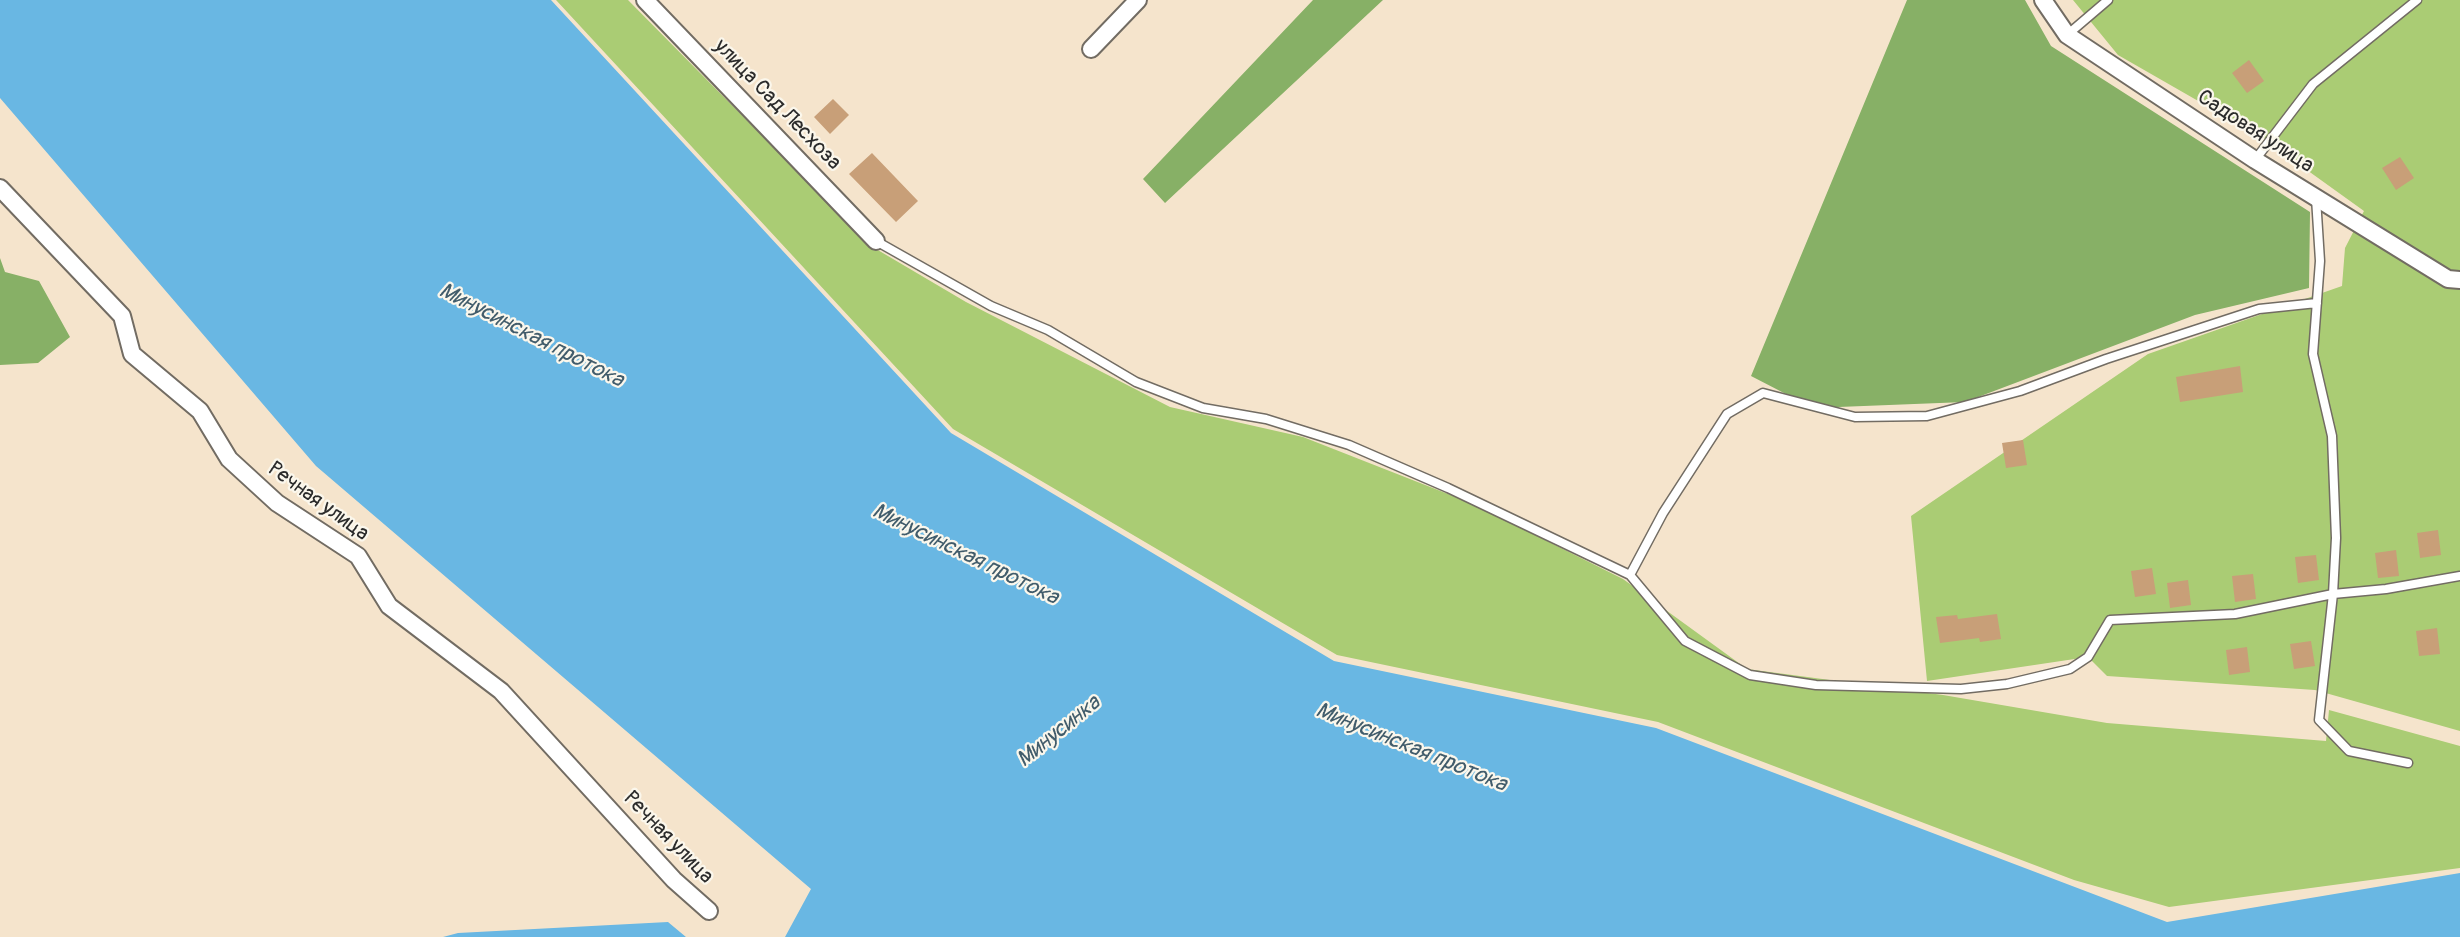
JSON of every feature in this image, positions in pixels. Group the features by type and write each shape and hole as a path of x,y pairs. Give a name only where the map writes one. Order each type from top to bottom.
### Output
{"street":[{"name":"улица Сад Лесхоза","path":"645,0 876,242"},
{"path":"1091,49 1138,0"},
{"name":"Садовая улица","path":"2043,0 2067,35 2255,160 2448,279 2460,280"},
{"name":"Речная улица","path":"0,188 122,316 132,354 200,411 229,459 277,503 358,556 389,606 501,690 674,880 709,911"}],"lane":[{"path":"2067,35 2108,0"},
{"path":"2255,160 2313,84 2417,0"},
{"path":"2316,198 2320,261 2313,354 2332,436 2336,538 2333,594 2319,720 2349,751 2408,763"},
{"path":"876,242 991,306 1048,330 1136,382 1203,408 1266,419 1349,446 1448,488 1630,575 1684,641 1750,675 1816,685 1961,689 2007,684 2070,669 2088,657 2110,620 2235,614 2333,594 2386,589 2460,576"},
{"path":"1630,575 1663,513 1727,414 1763,393 1855,417 1927,416 2020,391 2106,359 2259,309 2317,303"}],"green space":[{"path":"556,0 628,0 871,246 966,302 1170,407 1303,437 1471,503 1623,579 1747,669 1943,695 2107,723 2326,741 2329,710 2460,746 2460,868 2169,907 2074,880 1658,722 1337,655 953,429"},
{"path":"1313,0 1383,0 1165,203 1143,179"},
{"path":"1907,0 2025,0 2051,46 2310,212 2309,288 2195,315 1965,402 1813,408 1751,376"},
{"path":"2073,0 2460,0 2460,731 2315,690 2107,676 2088,657 1927,681 1911,516 2148,354 2342,286 2345,248 2364,211 2261,137 2118,55"},
{"path":"0,258 5,272 39,281 70,337 38,363 0,365"}],"water":[{"path":"0,0 551,0 951,433 1334,661 1656,728 2167,922 2460,873 2460,937 785,937 811,889 316,466 0,98"},
{"path":"668,922 686,937 443,937 458,933"}],"building":[{"path":"2249,60 2264,81 2247,93 2232,73"},
{"path":"833,99 849,115 830,134 814,117"},
{"path":"872,153 918,201 896,222 849,174"},
{"path":"2400,157 2414,178 2396,190 2382,168"},
{"path":"2240,366 2243,392 2180,402 2176,377"},
{"path":"2023,440 2027,465 2006,468 2002,443"},
{"path":"2438,530 2441,555 2420,558 2417,533"},
{"path":"2396,550 2399,576 2378,578 2375,553"},
{"path":"2316,555 2319,580 2298,583 2295,557"},
{"path":"2152,568 2156,594 2135,597 2131,571"},
{"path":"2253,574 2256,599 2235,602 2232,576"},
{"path":"2188,580 2191,605 2170,608 2167,583"},
{"path":"1997,614 2001,639 1980,642 1979,638 1940,643 1936,617 1957,615 1958,619"},
{"path":"2437,628 2440,654 2419,656 2416,631"},
{"path":"2311,641 2315,666 2294,669 2290,644"},
{"path":"2247,647 2250,672 2229,675 2226,650"}],"water label":[{"name":"Минусинская протока","path":"531,336"},
{"name":"Минусинская протока","path":"965,555"},
{"name":"Минусинка","path":"1059,732"},
{"name":"Минусинская протока","path":"1411,748"}]}
